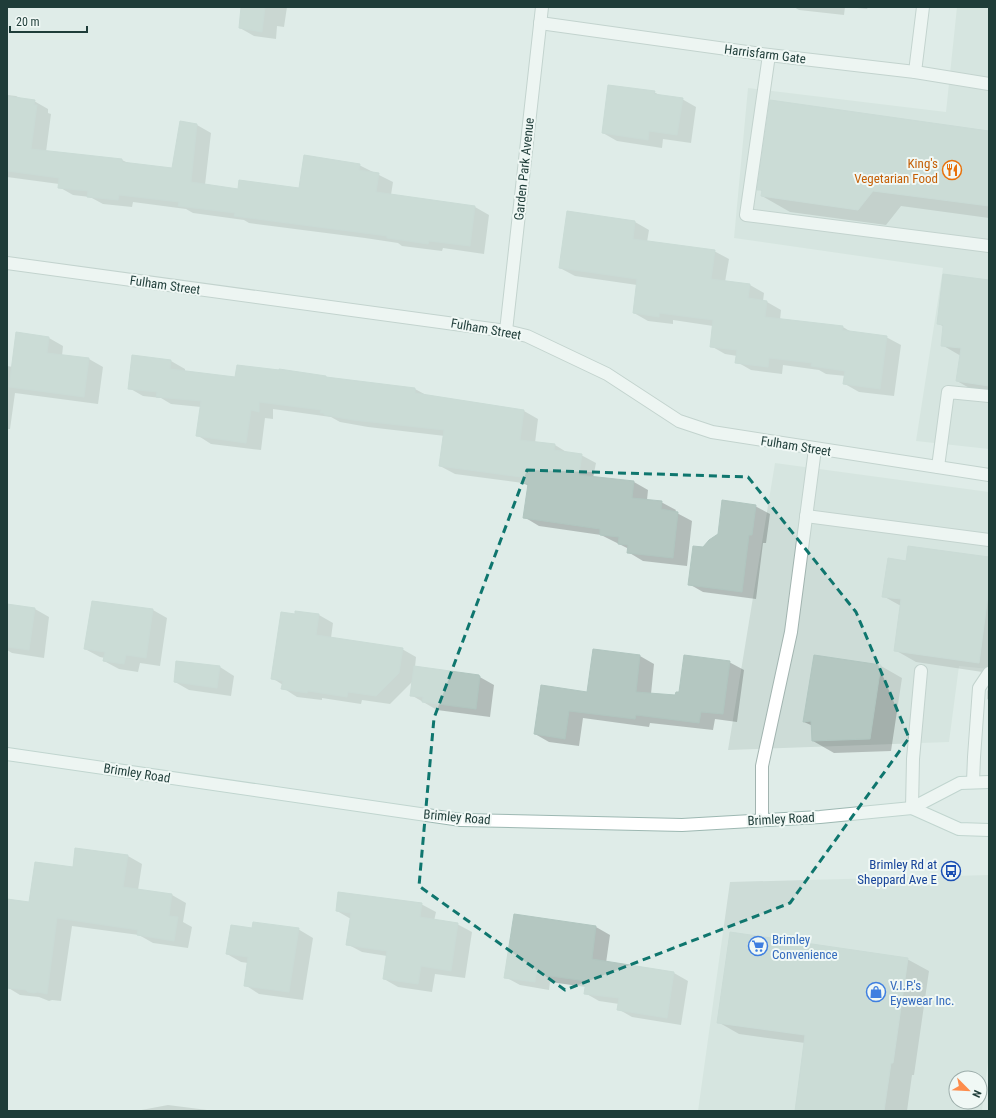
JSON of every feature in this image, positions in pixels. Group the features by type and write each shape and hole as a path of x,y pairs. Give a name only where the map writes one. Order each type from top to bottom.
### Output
{"street":[{"name":"Garden Park Avenue","path":"506,331 542,7"},
{"path":"915,72 923,7"},
{"name":"Harrisfarm Gate","path":"540,23 768,55 915,72 989,84"},
{"path":"768,55 746,216 989,246"},
{"name":"Fulham Street","path":"7,264 506,331 527,336 607,374 680,421 712,432 989,475"},
{"path":"938,467 948,392 989,396"},
{"path":"762,820 762,766 791,632 815,449"},
{"path":"806,516 989,540"},
{"path":"912,808 913,759 921,671"},
{"path":"973,782 979,688 989,673"},
{"name":"Brimley Road","path":"7,754 461,820 682,825 820,817 912,808 960,783 989,782"},
{"name":"Brimley Road","path":"912,808 959,829 989,830"}],"highlighted area":[{"path":"527,470 748,477 856,612 909,738 790,903 565,990 419,886 434,718"}],"shaded area":[{"path":"957,7 989,7 989,449 916,441 943,268 734,238 748,88 946,112"},
{"path":"775,463 989,492 989,669 959,666 949,742 728,750"},
{"path":"989,875 989,1054 987,1070 948,1070 948,1110 982,1111 698,1111 730,882"}],"building":[{"path":"241,7 265,7 262,32 239,28"},
{"path":"608,85 655,91 654,94 683,98 677,135 649,131 648,140 602,133"},
{"path":"7,96 35,100 34,105 37,105 31,149 122,159 122,162 172,168 180,121 197,124 191,182 238,189 239,180 299,188 304,155 360,164 359,170 379,173 376,192 475,206 470,246 429,241 428,244 387,238 387,236 234,216 235,213 178,206 179,202 119,195 118,200 87,197 88,191 58,188 59,178 7,171"},
{"path":"770,100 989,131 989,206 873,191 858,210 761,196 762,190 757,190"},
{"path":"567,211 635,221 633,239 715,250 711,279 750,284 748,298 767,301 765,317 843,326 842,330 887,336 880,389 843,384 845,371 811,366 812,363 769,358 768,367 735,363 737,350 710,347 713,320 659,313 659,317 633,313 637,279 559,268"},
{"path":"943,274 989,280 989,386 956,381 961,348 941,346 943,325 937,324"},
{"path":"16,332 49,337 47,353 89,358 84,397 9,387"},
{"path":"132,355 171,360 170,369 235,377 237,365 279,369 326,377 415,388 415,393 524,410 520,440 555,444 554,450 582,454 579,475 634,481 632,498 662,501 661,509 678,512 673,558 627,553 628,545 618,544 619,537 600,535 600,529 523,518 528,484 520,483 521,477 439,466 444,430 353,420 324,415 324,413 320,413 321,410 259,402 259,412 251,410 246,443 196,436 201,401 156,397 157,392 128,389"},
{"path":"722,500 756,505 752,535 749,535 742,592 688,585 693,546 703,547 709,540 718,534"},
{"path":"908,546 989,557 989,587 979,663 894,651 901,599 882,597 888,558 906,561"},
{"path":"92,601 153,609 146,658 126,655 124,664 103,661 105,652 84,649"},
{"path":"7,604 35,608 29,650 7,647"},
{"path":"295,611 319,614 316,635 403,648 399,673 376,696 348,692 347,697 308,691 307,693 281,689 283,681 271,679 281,612 295,614"},
{"path":"593,649 640,655 636,692 675,695 676,692 679,692 684,655 730,661 723,714 701,712 699,723 636,715 635,719 569,711 565,739 534,734 541,685 587,692"},
{"path":"814,655 881,665 870,739 812,741 811,721 803,722"},
{"path":"176,661 220,666 217,688 174,682"},
{"path":"414,666 479,675 476,709 422,702 423,697 410,696"},
{"path":"75,848 128,855 123,887 172,894 169,916 178,917 174,941 137,935 138,930 57,918 47,994 7,988 7,899 29,902 35,862 73,867"},
{"path":"338,892 422,903 420,917 458,923 451,971 421,966 418,984 383,979 387,951 346,945 351,913 336,911"},
{"path":"514,914 596,926 592,959 674,972 667,1018 617,1010 619,998 584,994 586,981 536,974 535,982 504,978"},
{"path":"253,922 299,928 289,992 244,986 248,957 226,954 231,925 252,928"},
{"path":"730,932 908,958 893,1063 891,1063 884,1111 795,1111 805,1035 717,1023"}],"place":[{"name":"King's Vegetarian Food","path":"952,170"},
{"name":"Brimley Rd at Sheppard Ave E","path":"951,871"},
{"name":"Brimley Convenience","path":"758,946"},
{"name":"V.I.P.'s Eyewear Inc.","path":"876,992"}]}
